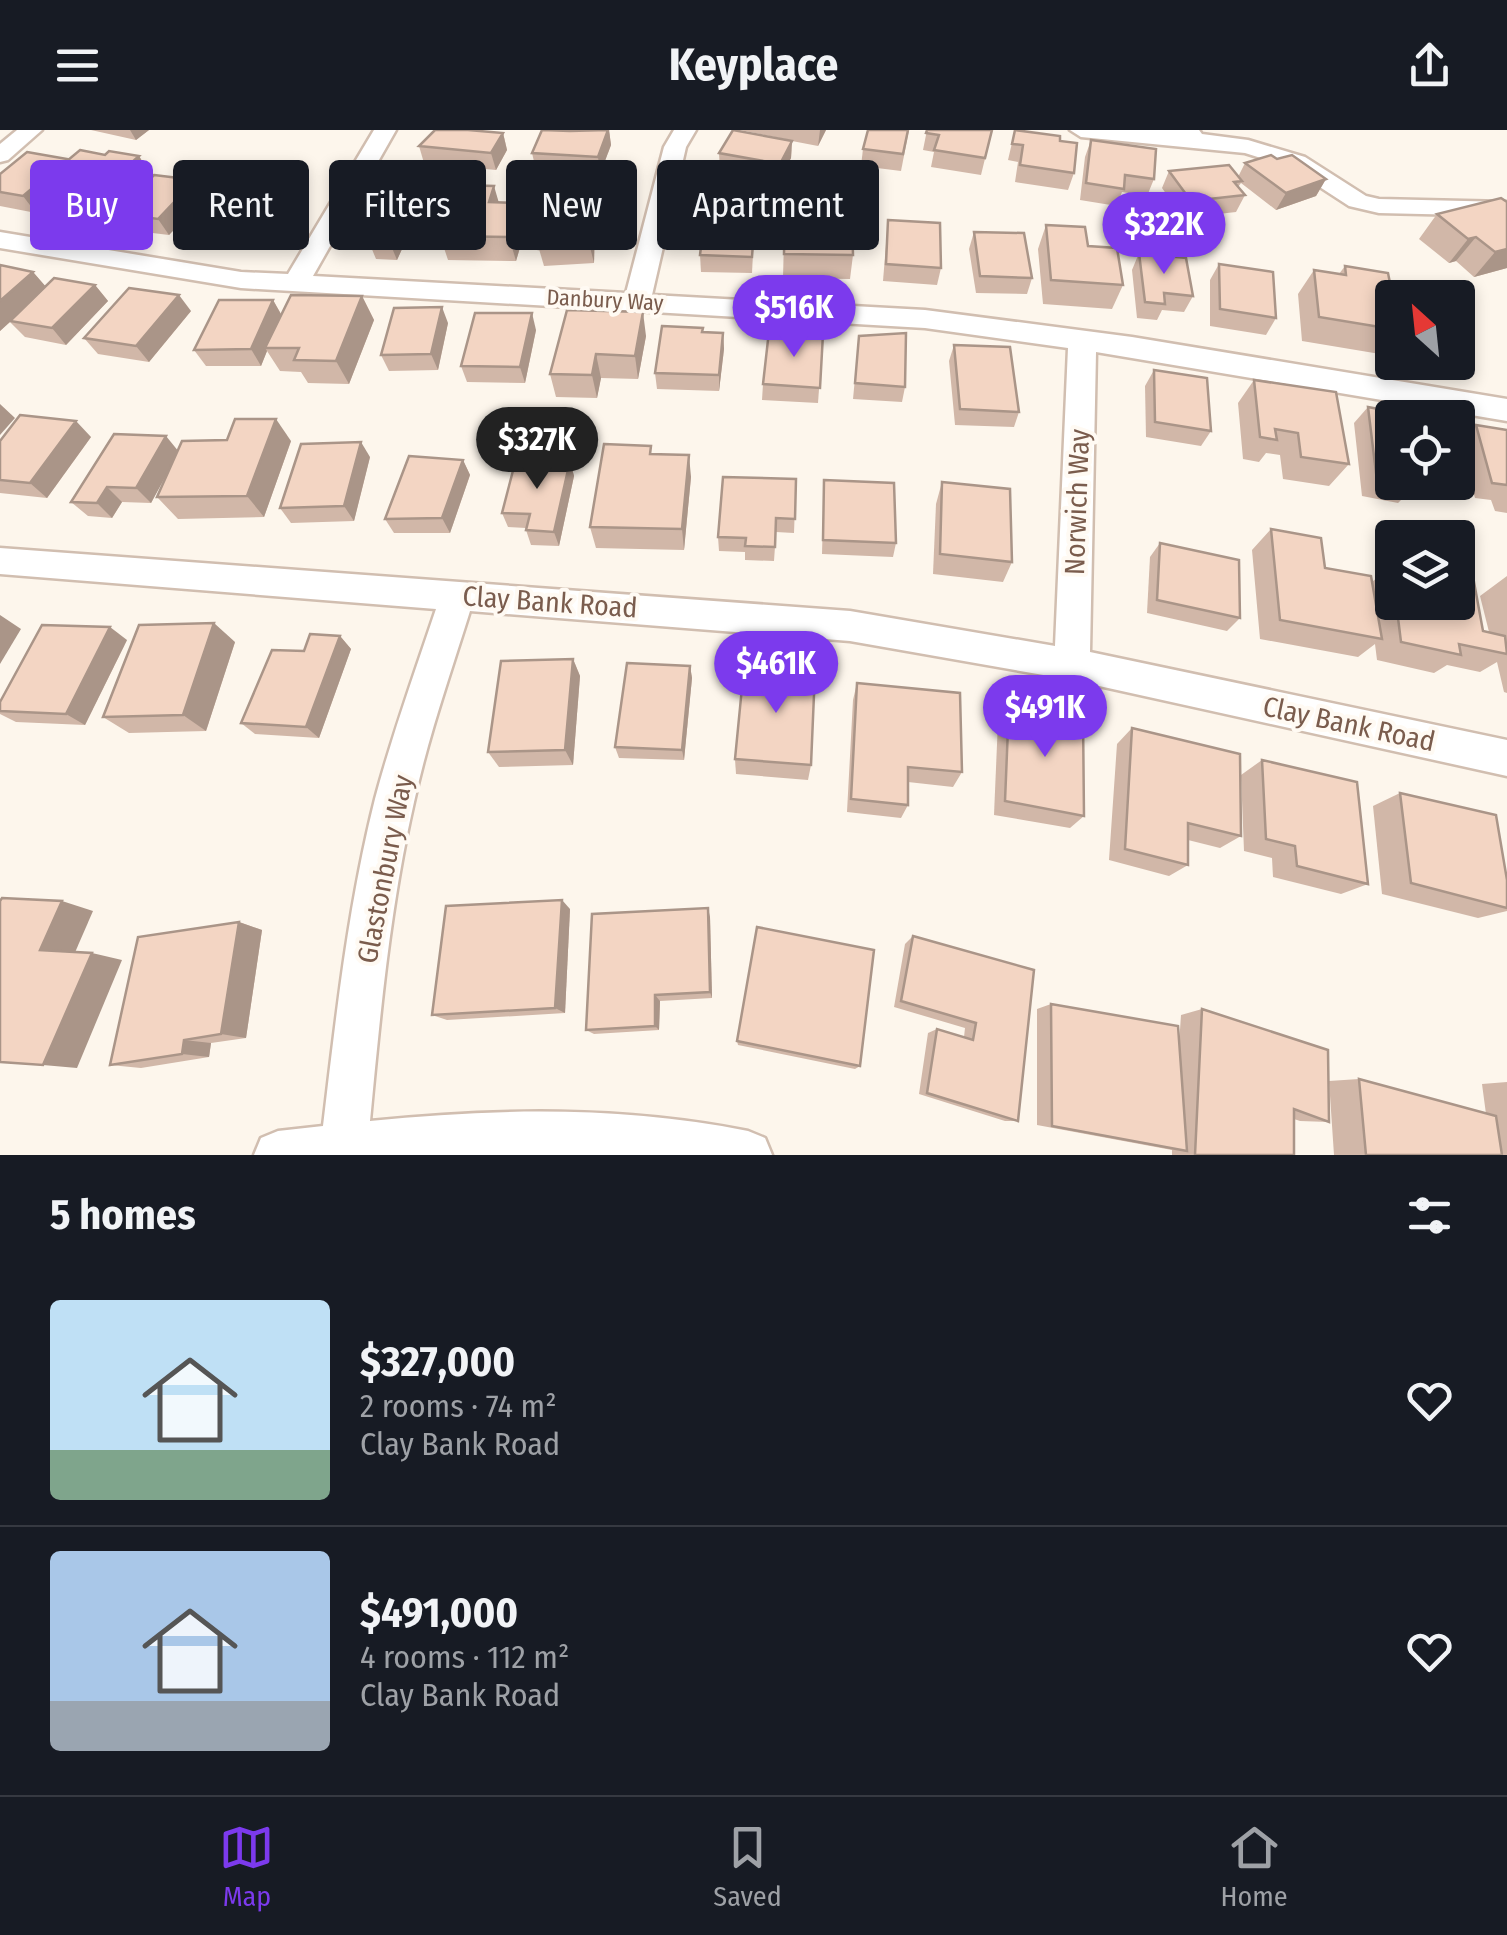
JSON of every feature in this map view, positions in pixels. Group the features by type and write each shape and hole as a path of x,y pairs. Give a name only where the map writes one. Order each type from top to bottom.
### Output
{"street":[{"path":"0,155 31,130"},
{"path":"295,284 386,130"},
{"path":"637,302 675,147 685,130"},
{"path":"1081,130 1191,135 1248,147 1296,162 1358,201 1379,206 1507,209"},
{"name":"Danbury Way","path":"0,240 162,270 295,284 925,319 1082,340 1507,410"},
{"name":"Norwich Way","path":"1072,664 1082,340"},
{"name":"Clay Bank Road","path":"0,562 850,626 1072,664 1507,758"},
{"name":"Glastonbury Way","path":"344,1148 366,962 388,829 419,713 457,597"},
{"path":"278,1155 435,1138 577,1133 717,1147 748,1155"}],"building":[{"path":"435,130 503,133 491,153 419,146"},
{"path":"542,130 608,130 598,157 532,153"},
{"path":"733,130 792,141 782,160 719,153"},
{"path":"868,130 908,130 903,154 863,149"},
{"path":"992,130 985,158 934,150 939,135 926,133"},
{"path":"1015,130 1060,136 1060,141 1077,143 1074,173 1020,165 1023,145 1012,144"},
{"path":"1091,140 1156,149 1154,179 1125,175 1124,189 1086,183"},
{"path":"80,150 139,156 134,160 68,160"},
{"path":"27,152 67,159 30,160 30,190 23,196 0,192 0,174"},
{"path":"1271,155 1277,159 1292,155 1326,179 1286,193 1245,163"},
{"path":"1229,165 1242,181 1234,182 1245,195 1191,201 1169,171"},
{"path":"153,176 173,177 173,203 158,219 153,218"},
{"path":"486,186 494,186 489,202 506,203 506,237 486,237"},
{"path":"1501,198 1507,202 1507,249 1495,252 1476,237 1468,239 1437,214"},
{"path":"888,220 940,223 941,268 886,264"},
{"path":"1046,225 1085,227 1088,246 1117,248 1123,285 1051,280"},
{"path":"974,232 1024,233 1032,278 980,276"},
{"path":"701,250 752,250 752,257 700,255"},
{"path":"784,250 853,250 853,255 784,254"},
{"path":"1139,253 1186,258 1193,296 1164,293 1165,304 1145,302"},
{"path":"1219,264 1273,272 1276,318 1220,309"},
{"path":"0,265 33,272 0,301"},
{"path":"1345,266 1388,273 1389,280 1375,280 1375,326 1319,317 1314,270 1346,275"},
{"path":"54,278 95,285 52,328 10,321"},
{"path":"129,288 179,295 136,346 84,338"},
{"path":"291,295 362,296 336,361 294,360 299,348 265,348"},
{"path":"219,300 273,300 251,349 194,350"},
{"path":"442,307 431,354 381,355 394,308"},
{"path":"567,310 643,312 635,356 596,354 592,375 550,374"},
{"path":"475,313 532,313 520,367 461,366"},
{"path":"662,326 723,333 719,375 655,373"},
{"path":"769,331 823,334 820,388 763,384"},
{"path":"906,333 905,387 855,383 859,336"},
{"path":"954,345 1010,347 1019,412 960,409"},
{"path":"1154,370 1207,378 1211,431 1155,422"},
{"path":"1254,380 1336,392 1349,464 1301,457 1298,433 1275,429 1277,440 1260,437"},
{"path":"1368,407 1375,408 1375,465"},
{"path":"20,415 76,421 30,483 0,480 0,441"},
{"path":"235,419 276,419 247,496 157,497 182,441 227,440"},
{"path":"1476,425 1507,430 1507,485 1492,483"},
{"path":"114,434 166,436 136,488 107,487 97,503 71,502"},
{"path":"361,442 344,506 280,508 301,444"},
{"path":"604,444 651,446 650,454 689,455 682,529 590,527"},
{"path":"409,456 463,460 442,518 385,519"},
{"path":"516,459 570,461 554,532 526,530 530,514 502,513"},
{"path":"723,477 796,479 795,519 776,518 775,547 745,546 746,538 718,537"},
{"path":"824,480 894,483 896,543 823,540"},
{"path":"942,482 1010,489 1012,562 940,554"},
{"path":"1271,529 1321,538 1325,568 1371,576 1375,620 1379,620 1382,639 1280,620"},
{"path":"1160,543 1239,560 1240,618 1157,600"},
{"path":"1475,587 1483,631 1505,636 1507,654 1459,644 1461,655 1401,642 1398,620 1475,620"},
{"path":"214,623 183,715 103,717 139,625"},
{"path":"42,625 110,627 66,714 0,711 0,702"},
{"path":"310,634 340,636 306,727 241,723 272,650 304,651"},
{"path":"573,659 565,750 488,752 501,661"},
{"path":"627,663 690,666 682,750 615,747"},
{"path":"744,667 815,671 811,765 735,759"},
{"path":"857,683 960,693 962,772 908,767 908,805 851,799"},
{"path":"1009,704 1083,717 1084,816 1005,801"},
{"path":"1132,728 1240,754 1241,836 1188,823 1188,865 1125,849"},
{"path":"1262,760 1357,782 1368,884 1297,866 1295,846 1266,839"},
{"path":"1400,793 1496,815 1507,880 1507,908 1411,883"},
{"path":"2,898 62,901 40,950 92,953 43,1065 0,1062"},
{"path":"562,900 555,1008 432,1015 446,906"},
{"path":"708,908 710,992 655,995 655,1026 586,1030 592,914"},
{"path":"239,922 221,1034 184,1040 182,1054 110,1065 138,937"},
{"path":"757,927 874,950 860,1066 737,1041"},
{"path":"913,936 1034,970 1018,1121 927,1093 937,1029 973,1040 976,1023 901,1001"},
{"path":"1051,1004 1178,1026 1187,1151 1052,1126"},
{"path":"1202,1009 1328,1050 1329,1122 1294,1109 1294,1155 1195,1155"},
{"path":"1359,1079 1496,1116 1502,1155 1366,1155"}]}
